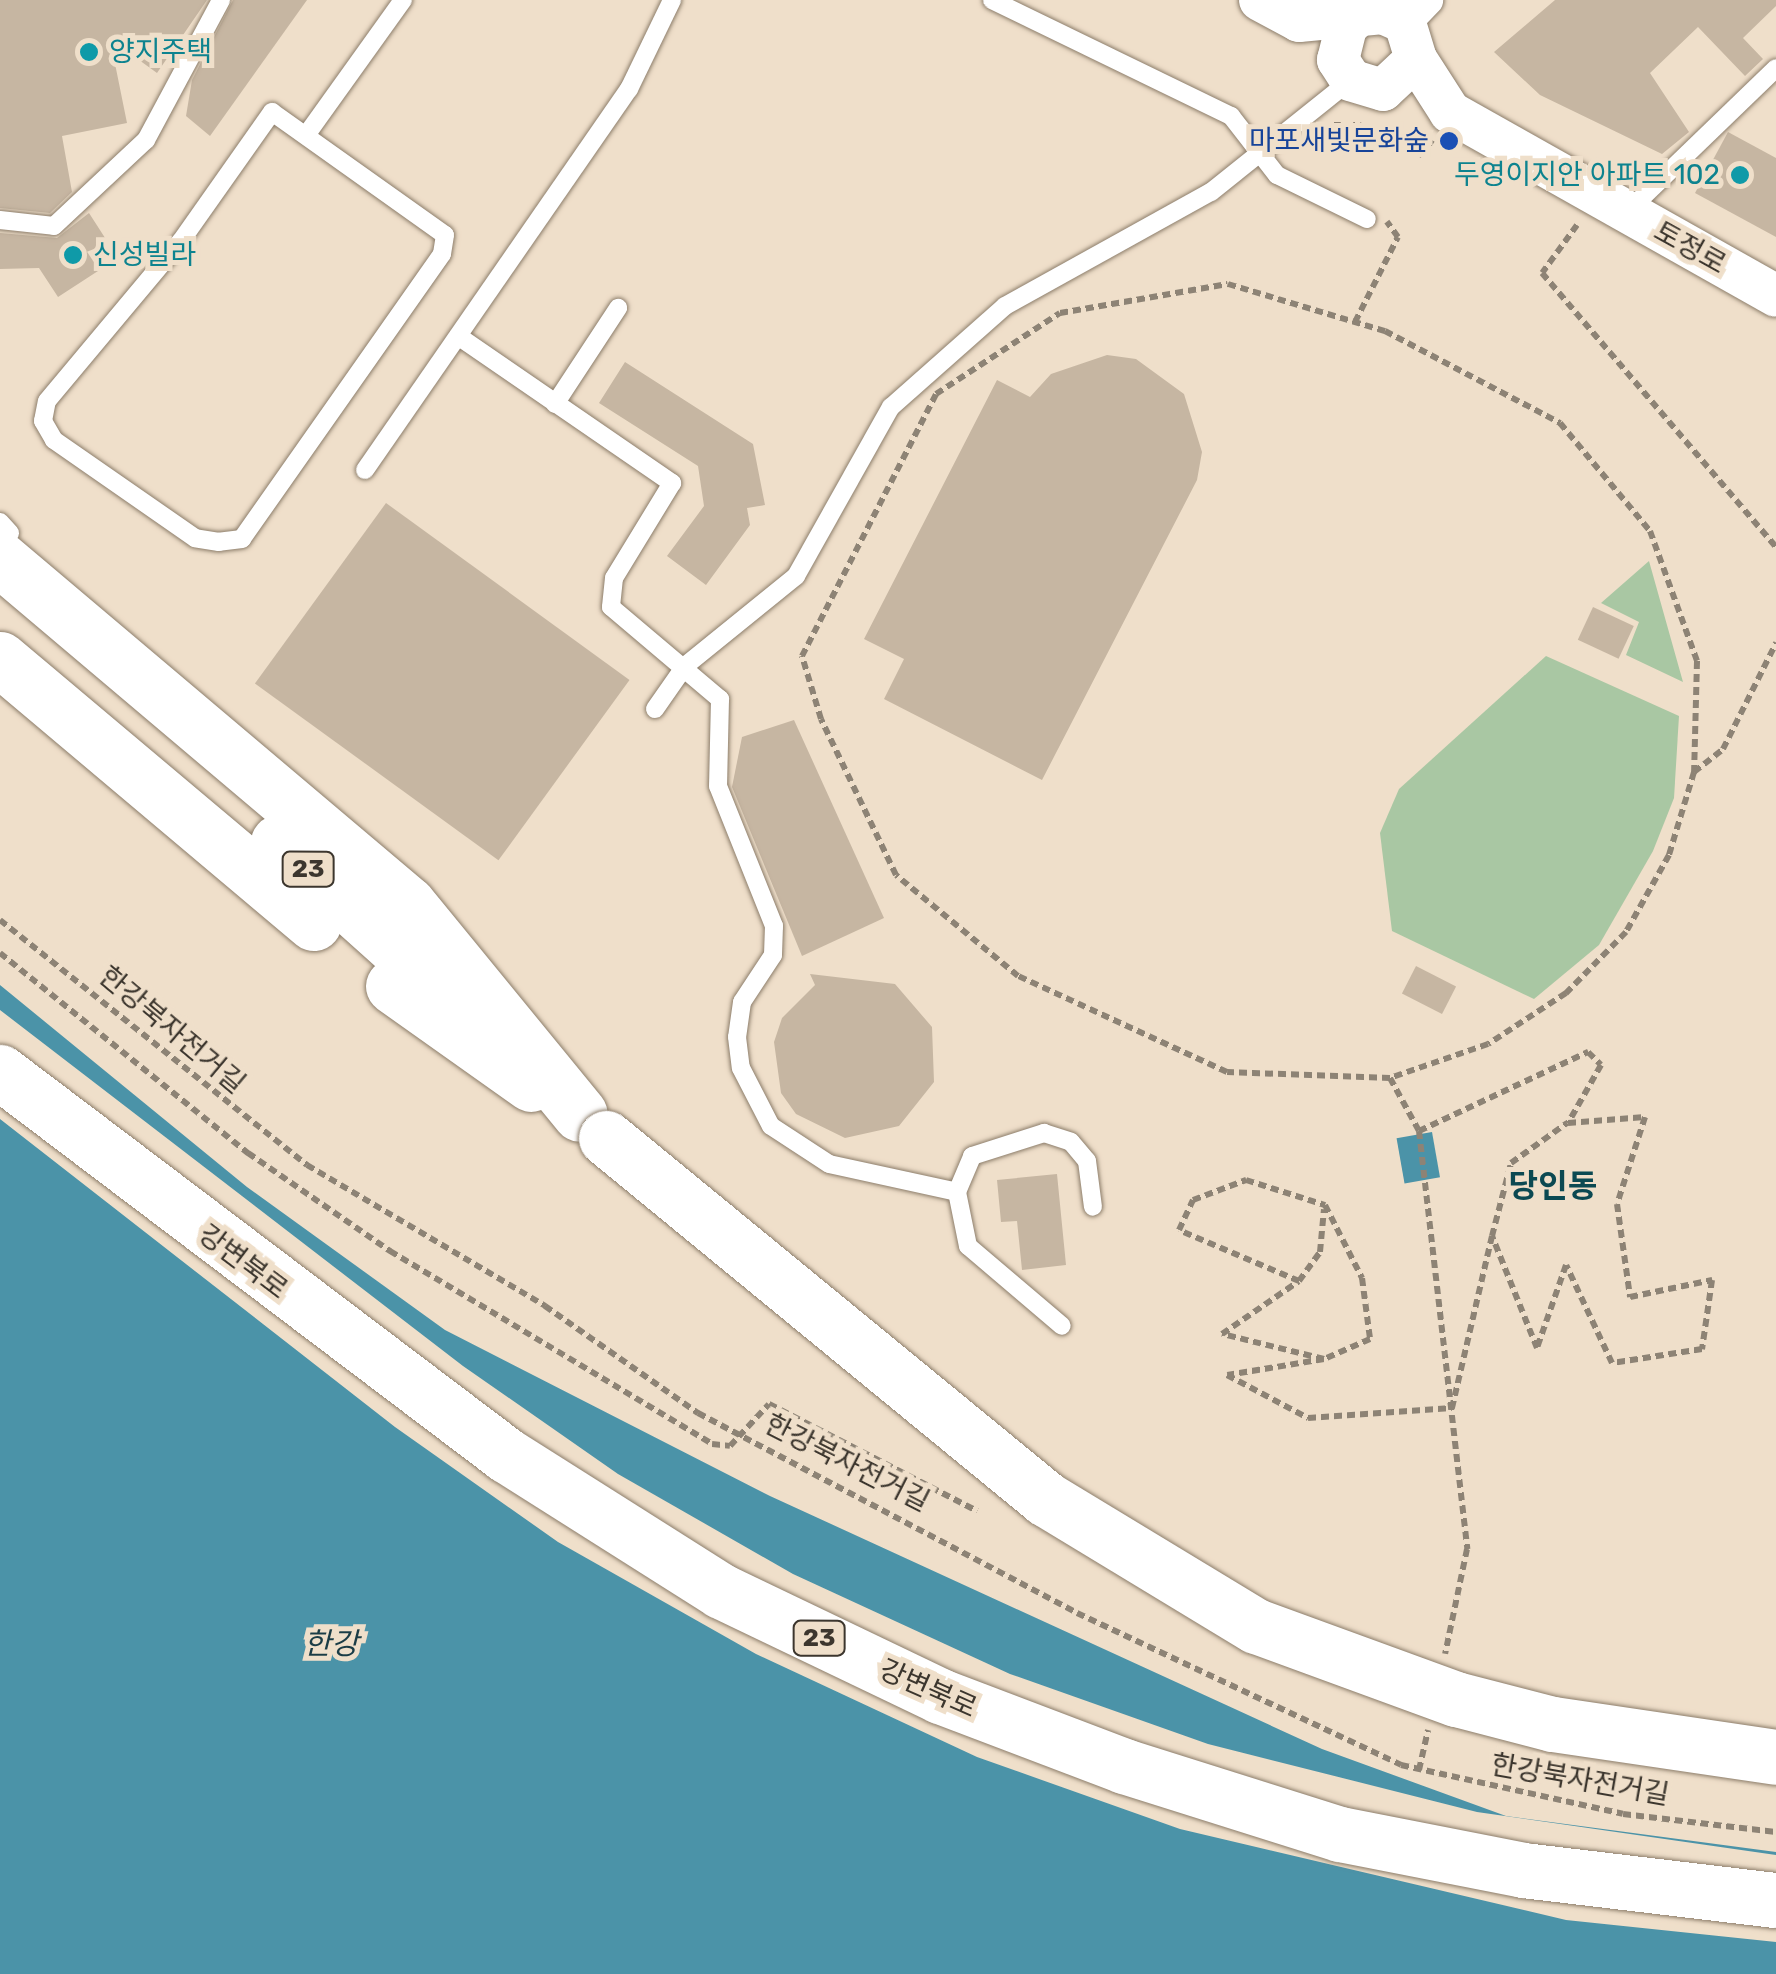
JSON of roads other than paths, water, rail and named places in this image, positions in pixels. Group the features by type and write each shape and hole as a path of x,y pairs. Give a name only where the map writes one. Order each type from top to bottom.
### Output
{"highway":[{"path":"4,538 408,904 594,1126"},
{"name":"23","path":"0,609 242,810 594,1126 1046,1499 1256,1626 1456,1700 1589,1730 1776,1758"},
{"name":"23","path":"0,659 369,969 594,1126"},
{"name":"강변북로","path":"0,1072 506,1456 721,1591 940,1696 1124,1766 1340,1834 1523,1870 1776,1900"}],"street":[{"path":"1260,0 1300,21 1357,77 1450,112"},
{"path":"1300,21 1383,13 1416,27 1357,77"},
{"path":"1357,77 1346,27 1358,16"},
{"name":"토정로","path":"1416,27 1450,112 1776,296"}],"lane":[{"path":"0,220 54,226 146,140 221,0"},
{"path":"307,134 403,0"},
{"path":"365,470 629,89 672,0"},
{"path":"992,0 1232,116 1260,146 1276,175 1374,216"},
{"path":"1613,204 1776,68"},
{"path":"655,709 684,666 796,576 891,407 1005,306 1147,232 1211,192 1260,146 1357,77"},
{"path":"272,112 307,134 436,225 445,235 442,254 242,539 195,538 54,440 43,421 46,400 182,242 272,112"},
{"path":"555,404 618,308"},
{"path":"458,336 672,484 614,578 611,607 720,699 718,786 774,926 773,955 742,1002 737,1038 754,1097 772,1126 829,1164 957,1192"},
{"path":"1062,1326 968,1246 957,1192 972,1156 1044,1133 1071,1142 1087,1161 1093,1206"}],"water":[{"name":"한강","path":"0,985 247,1187 445,1330 770,1496 1322,1749 1506,1816 1776,1852 1776,1974 0,1974"},
{"path":"1432,1132 1440,1177 1405,1184 1397,1138"}],"place":[{"name":"양지주택","path":"89,52"},
{"name":"마포새빛문화숲","path":"1449,141"},
{"name":"두영이지안 아파트 102","path":"1740,175"},
{"name":"신성빌라","path":"73,255"}],"district":[{"name":"당인동","path":"1553,1186"}]}
